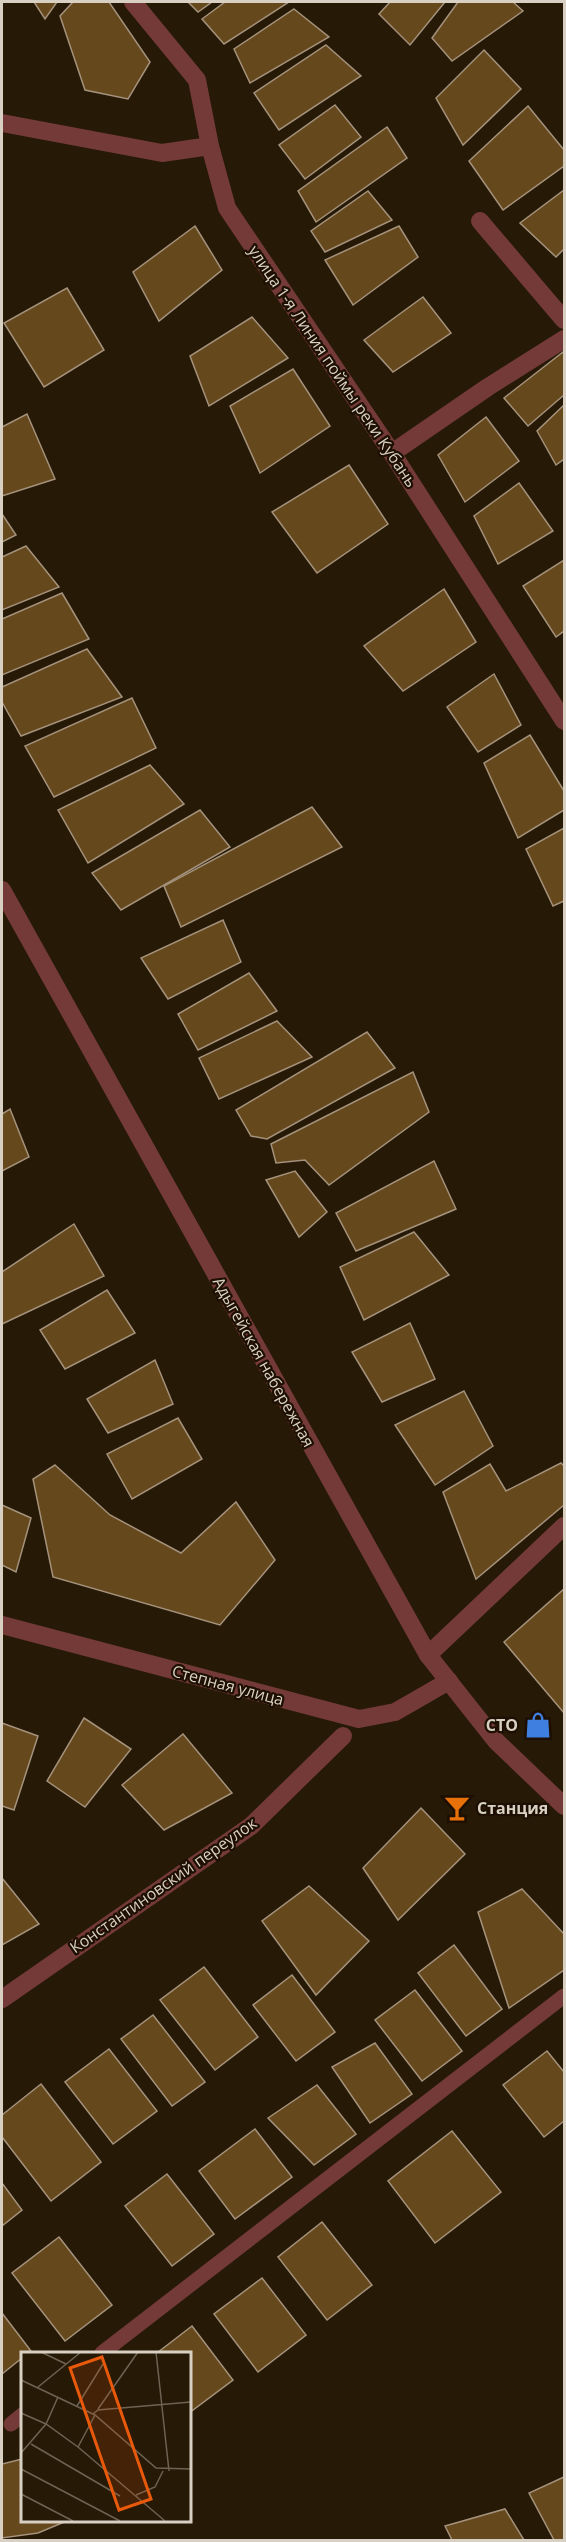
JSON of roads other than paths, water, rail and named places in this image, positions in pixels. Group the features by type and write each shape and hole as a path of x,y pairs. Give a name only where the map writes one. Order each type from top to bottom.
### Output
{"street":[{"name":"улица 1-я Линия поймы реки Кубань","path":"133,2 197,80 210,146 227,208 392,453 564,721"},
{"path":"2,123 162,153 210,146"},
{"path":"480,221 564,320"},
{"path":"392,453 488,387 564,339"},
{"name":"Адыгейская набережная","path":"2,890 428,1655 496,1741 564,1806"},
{"path":"428,1655 564,1526"},
{"name":"Степная улица","path":"2,1625 360,1719 395,1712 449,1681"},
{"name":"Константиновский переулок","path":"2,1999 251,1826 343,1737"}],"lane":[{"path":"103,2352 564,1996"}],"place":[{"name":"СТО","path":"538,1725"},
{"name":"Станция","path":"457,1808"}]}
